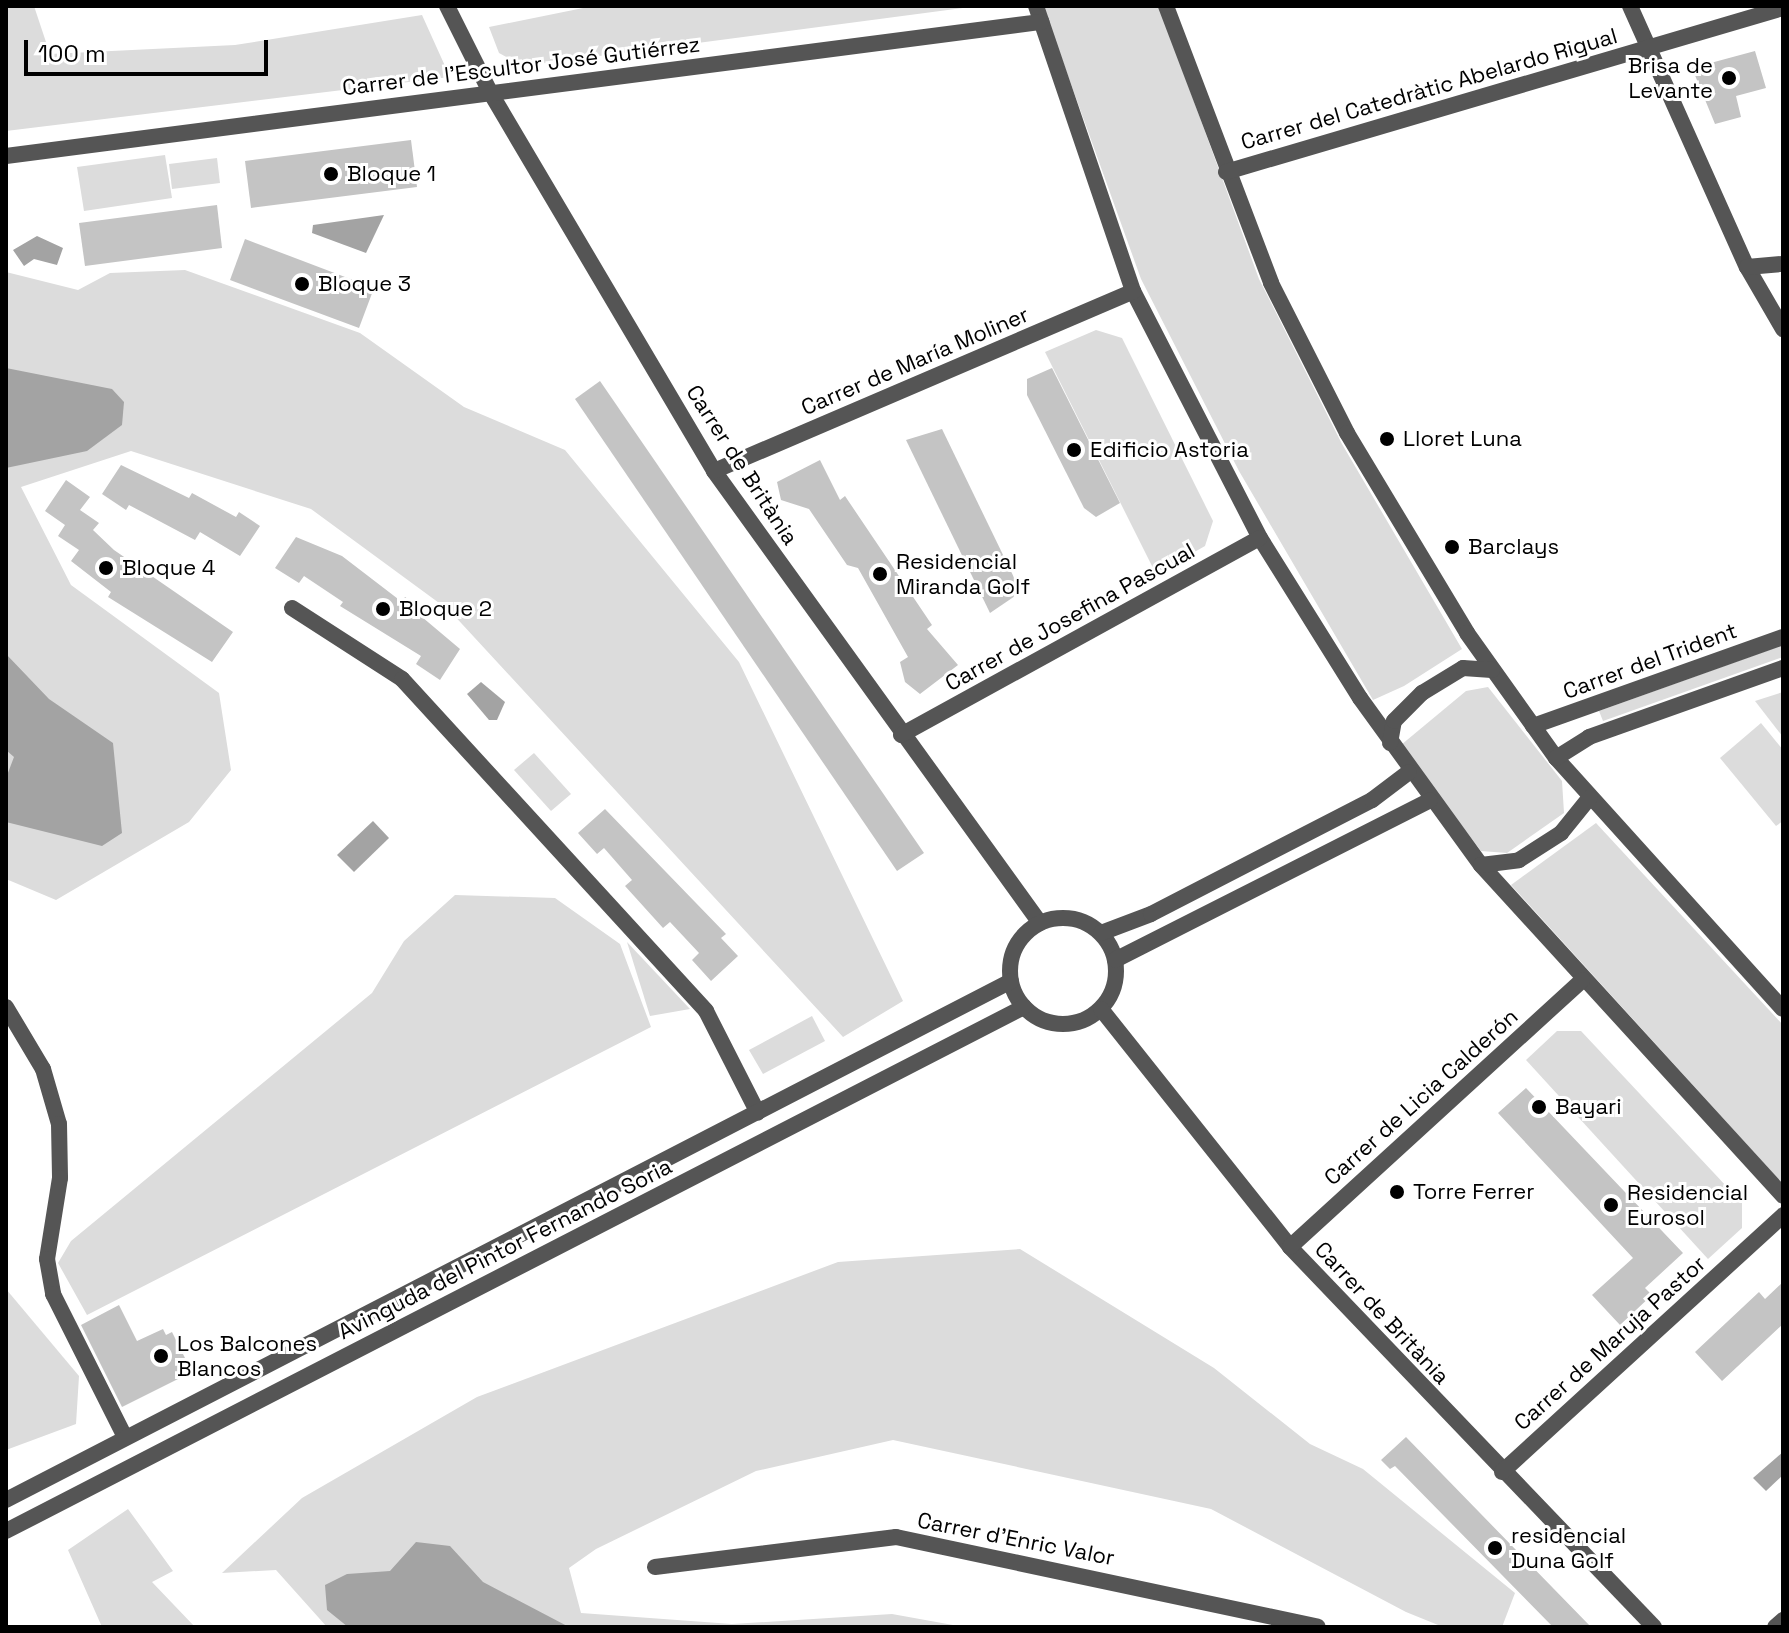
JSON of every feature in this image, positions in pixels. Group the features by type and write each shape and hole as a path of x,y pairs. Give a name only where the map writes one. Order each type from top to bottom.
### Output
{"street":[{"name":"Carrer de Britània","path":"447,6 490,92 714,471 901,735 1040,923"},
{"path":"1166,6 1226,172 1271,283 1347,433 1492,670 1556,758 1783,1009"},
{"path":"1630,6 1644,49 1747,267 1783,329"},
{"name":"Carrer del Catedràtic Abelardo Rigual","path":"1226,172 1783,8"},
{"name":"Carrer de l'Escultor José Gutiérrez","path":"6,156 490,92 1039,14"},
{"path":"1039,14 1133,291 1260,538 1409,772 1481,865 1582,980 1783,1196"},
{"path":"1747,267 1783,264"},
{"name":"Carrer de María Moliner","path":"714,471 1133,291"},
{"name":"Carrer de Josefina Pascual","path":"901,735 1260,538"},
{"path":"292,608 402,679 706,1011 758,1113"},
{"name":"Carrer del Trident","path":"1533,726 1783,637"},
{"path":"1390,743 1394,721 1422,693 1463,668 1492,670"},
{"path":"1556,758 1589,737 1783,668"},
{"path":"1101,933 1151,914 1372,800 1409,772"},
{"path":"1481,865 1519,860 1561,833 1590,797"},
{"path":"1115,960 1430,800"},
{"path":"1072,918 1101,933 1115,960 1111,994 1101,1009 1062,1023 1024,1007 1011,981 1015,947 1040,923 1072,918"},
{"name":"Carrer de Licia Calderón","path":"1290,1247 1582,980"},
{"name":"Avinguda del Pintor Fernando Soria","path":"6,1500 124,1435 1011,981"},
{"path":"6,1007 43,1069 59,1124 60,1178 47,1259 53,1294 124,1435"},
{"name":"Avinguda del Pintor Fernando Soria","path":"6,1531 1024,1007"},
{"name":"Carrer de Britània","path":"1101,1009 1290,1247 1502,1472 1654,1627"},
{"name":"Carrer de Maruja Pastor","path":"1502,1472 1783,1215"},
{"name":"Carrer d'Enric Valor","path":"655,1567 896,1537 1318,1627"},
{"path":"1775,1627 1783,1620"}],"shaded area":[{"path":"6,6 34,6 50,54 235,45 422,15 450,77 6,131"},
{"path":"593,6 978,6 523,66 499,53 489,27"},
{"path":"1043,6 1159,6 1259,279 1342,444 1462,649 1404,686 1373,700 1239,471 1141,279"},
{"path":"165,155 172,198 84,211 77,167"},
{"path":"217,158 220,183 172,189 169,164"},
{"path":"384,215 366,253 312,233 313,225"},
{"path":"37,236 63,248 57,265 34,259 24,266 13,250"},
{"path":"185,270 360,333 464,407 565,450 739,662 903,1001 843,1037 450,611 311,509 131,451 21,487 71,585 219,693 231,770 189,822 56,900 6,879 6,272 78,290 110,273"},
{"path":"1096,330 1122,338 1213,521 1205,546 1156,574 1045,352"},
{"path":"6,368 112,389 124,402 122,425 87,451 6,468"},
{"path":"1783,645 1783,657 1603,721 1599,711"},
{"path":"6,654 49,699 113,743 122,833 102,846 6,822 6,778 14,757 6,750"},
{"path":"481,682 505,702 497,720 489,720 467,694"},
{"path":"1488,687 1562,781 1564,813 1507,853 1481,851 1401,745 1466,691"},
{"path":"1783,692 1783,737 1755,701"},
{"path":"1761,723 1783,750 1783,821 1776,826 1720,758"},
{"path":"534,753 571,794 551,811 514,770"},
{"path":"373,821 389,838 354,872 337,855"},
{"path":"1596,823 1783,1025 1783,1184 1511,885"},
{"path":"455,895 555,898 620,944 651,1027 87,1315 58,1263 71,1241 372,993 404,941"},
{"path":"627,942 690,1009 650,1016"},
{"path":"812,1016 825,1041 763,1074 749,1050"},
{"path":"1557,1031 1581,1031 1742,1203 1742,1228 1708,1259 1526,1060"},
{"path":"1020,1249 1214,1368 1310,1444 1363,1469 1515,1593 1502,1627 1443,1627 1406,1612 1211,1509 893,1440 756,1471 596,1549 569,1568 581,1613 732,1624 892,1614 964,1627 327,1627 276,1570 222,1573 302,1498 477,1397 838,1262"},
{"path":"6,1289 79,1376 76,1424 6,1450"},
{"path":"1783,1452 1783,1475 1766,1491 1753,1478"},
{"path":"128,1509 173,1571 152,1582 195,1627 102,1627 68,1550"},
{"path":"416,1542 450,1546 483,1582 569,1627 348,1627 327,1610 325,1585 347,1574 390,1571"}],"building":[{"name":"Brisa de Levante","path":"1755,51 1766,88 1736,96 1741,117 1715,124 1692,68"},
{"name":"Bloque 1","path":"411,140 417,187 251,208 245,161"},
{"path":"217,205 222,248 85,266 79,223"},
{"name":"Bloque 3","path":"245,239 374,288 359,328 230,280"},
{"name":"Edificio Astoria","path":"1052,368 1120,503 1096,517 1084,508 1027,395 1027,379"},
{"path":"600,381 924,853 897,871 575,399"},
{"path":"942,429 1021,592 990,613 906,440"},
{"name":"Residencial Miranda Golf","path":"820,460 840,500 845,496 932,625 927,629 958,665 920,694 905,682 900,662 908,657 858,568 847,565 809,509 781,500 777,482"},
{"path":"121,465 189,498 192,493 236,517 239,512 260,526 240,556 200,532 195,540 129,505 126,510 102,494"},
{"name":"Bloque 4","path":"66,480 90,497 80,510 99,523 93,530 114,550 233,632 212,662 108,597 111,592 71,561 79,550 58,536 65,525 45,511"},
{"name":"Bloque 2","path":"296,537 342,556 402,602 405,597 425,611 422,617 460,649 440,680 416,664 421,656 340,606 343,602 304,576 299,583 275,568"},
{"path":"605,809 726,934 721,938 738,956 711,981 692,960 699,953 670,922 663,928 625,886 632,880 604,848 597,854 578,833"},
{"name":"Residencial Eurosol","path":"1526,1088 1683,1253 1645,1288 1652,1295 1620,1325 1592,1295 1633,1258 1498,1113"},
{"path":"1783,1282 1783,1324 1722,1381 1695,1352 1759,1292 1765,1299"},
{"name":"Los Balcones Blancos","path":"119,1305 137,1341 163,1329 166,1335 172,1332 192,1372 122,1407 81,1325"},
{"name":"residencial Duna Golf","path":"1406,1437 1591,1627 1553,1627 1395,1466 1390,1469 1381,1460"}],"place":[{"name":"Brisa de Levante","path":"1729,78"},
{"name":"Bloque 1","path":"331,174"},
{"name":"Bloque 3","path":"302,284"},
{"name":"Lloret Luna","path":"1387,439"},
{"name":"Edificio Astoria","path":"1074,450"},
{"name":"Barclays","path":"1452,547"},
{"name":"Bloque 4","path":"106,568"},
{"name":"Residencial Miranda Golf","path":"880,574"},
{"name":"Bloque 2","path":"383,609"},
{"name":"Bayari","path":"1539,1107"},
{"name":"Torre Ferrer","path":"1397,1192"},
{"name":"Residencial Eurosol","path":"1611,1205"},
{"name":"Los Balcones Blancos","path":"161,1356"},
{"name":"residencial Duna Golf","path":"1495,1548"}]}
